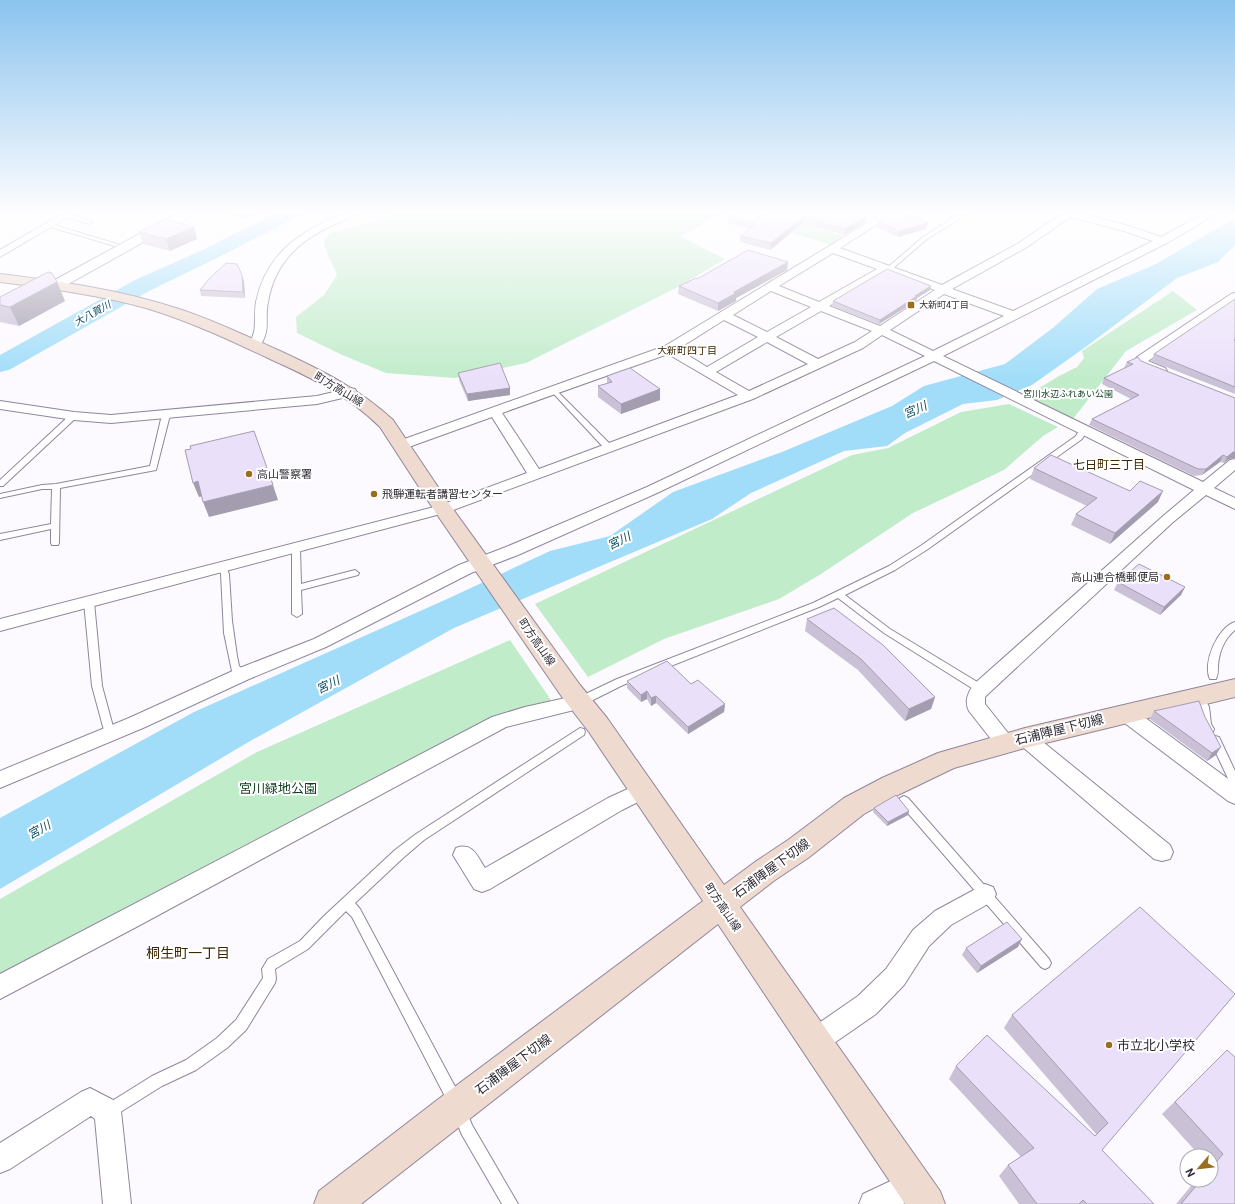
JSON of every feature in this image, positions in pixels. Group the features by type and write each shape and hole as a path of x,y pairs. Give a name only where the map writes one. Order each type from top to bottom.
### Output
{"main road":[{"name":"町方高山線","path":"0,278 96,292 148,304 205,324 324,378 350,392 375,412 387,424 443,508 575,697 598,725 921,1194"},
{"name":"石浦陣屋下切線","path":"332,1204 457,1106 854,806 891,786 947,760 1125,713 1215,687"}],"street":[{"path":"56,285 88,267"},
{"path":"254,346 261,334 261,304 265,285 274,267"},
{"path":"401,445 669,350 801,267"},
{"path":"0,625 443,508 609,448 748,396 859,346 944,289 983,267"},
{"path":"0,780 110,734 243,674 320,643 483,564 652,490 765,438 939,357 941,351 1111,267"},
{"path":"707,372 888,268 1013,315"},
{"path":"769,286 883,331 939,357 1235,504"},
{"path":"1170,376 1143,363 1141,360 1235,296"},
{"path":"724,315 818,364"},
{"path":"669,350 748,396"},
{"path":"0,405 74,416 111,419 316,400 350,392"},
{"path":"495,412 535,474"},
{"path":"1162,852 1015,741 976,706 976,696 981,689 1167,520 1235,463"},
{"path":"0,987 139,915 499,722 575,697"},
{"path":"1125,713 1235,795"},
{"path":"464,855 482,882 615,804 642,790"},
{"path":"815,1041 867,1005 894,977 921,938 943,918 985,894"},
{"path":"0,1159 90,1101 108,1112 117,1204"},
{"path":"873,1204 921,1194"}],"lane":[{"path":"554,391 609,448"},
{"path":"0,496 42,487 56,486 153,468 165,419 169,414"},
{"path":"0,484 74,416"},
{"path":"575,697 620,682 802,610 892,568 925,547 1079,437 1079,427"},
{"path":"55,543 56,486"},
{"path":"0,537 55,526"},
{"path":"296,548 298,614"},
{"path":"222,567 225,574 230,646 235,668 243,674"},
{"path":"297,588 354,573"},
{"path":"838,594 887,631 981,689"},
{"path":"89,602 97,686 110,734"},
{"path":"1235,625 1225,635 1215,651 1215,687 1204,707 1206,724 1227,763 1235,782"},
{"path":"108,1112 157,1081 191,1064 222,1042 241,1024 270,979 267,970 272,963 304,945 399,854 420,837 580,732"},
{"path":"904,801 1045,963"},
{"path":"347,903 356,913 419,1036 457,1106 467,1130 510,1204"}],"green space":[{"path":"333,267 711,267 676,288 526,363 455,378 386,373 340,354 297,333 296,317 324,295 337,275"},
{"name":"宮川水辺ふれあい公園","path":"1173,291 1197,310 1126,351 1073,419 1026,396 1077,367 1084,358 1082,351"},
{"path":"1009,404 1058,427 1043,436 1004,470 913,513 821,574 779,599 664,639 588,677 535,604 852,455 888,448 961,412"},
{"name":"宮川緑地公園","path":"510,640 551,700 523,711 0,979 0,899 257,752"}],"water":[{"name":"宮川","path":"1148,267 1205,267 1177,278 1087,346 1032,385 997,400 963,404 905,433 887,446 844,451 751,493 712,519 454,628 252,740 0,889 0,818 194,712 447,599 550,551 610,536 673,492 782,452 892,406 924,386 1005,364 1054,327 1097,289"}],"building":[{"path":"222,267 238,267 242,275 243,292 200,290"},
{"path":"718,267 779,267 734,292 736,293 718,303 679,286 696,278 697,279"},
{"path":"887,269 931,286 880,320 833,301"},
{"path":"48,272 52,273 57,282 10,307 0,305 0,297"},
{"path":"1235,299 1235,387 1154,354"},
{"path":"1138,357 1141,361 1235,398 1235,452 1227,457 1223,455 1206,469 1198,469 1092,419 1139,395 1104,378 1133,364 1127,362"},
{"path":"500,363 510,388 467,394 458,373"},
{"path":"630,368 660,389 621,404 598,386 612,382 607,376"},
{"path":"254,431 273,485 203,502 198,481 193,483 185,450 191,449 190,446"},
{"path":"1051,455 1130,491 1140,481 1163,491 1115,533 1076,514 1097,498 1034,468"},
{"path":"1139,564 1185,587 1164,607 1118,582"},
{"path":"834,608 883,645 935,697 909,709 861,659 807,619"},
{"path":"667,661 691,684 698,680 725,704 688,727 656,696 651,698 647,691 641,695 627,681"},
{"path":"1199,701 1205,717 1221,747 1212,753 1154,711"},
{"path":"896,795 909,811 888,822 874,808"},
{"path":"1140,907 1235,994 1102,1150 1154,1204 1087,1204 1083,1200 1079,1204 1037,1204 1008,1165 1034,1148 956,1066 987,1035 1095,1136 1108,1123 1012,1015"},
{"path":"1007,922 1022,939 981,966 966,948"},
{"path":"1227,1050 1235,1057 1235,1204 1181,1204 1194,1188 1219,1188 1219,1159 1223,1154 1175,1102"}],"waterway":[{"name":"大八賀川","path":"0,365 102,307 143,285 181,267"}],"place":[{"name":"大新町4丁目","path":"911,305"},
{"name":"高山警察署","path":"249,474"},
{"name":"飛騨運転者講習センター","path":"374,494"},
{"name":"高山連合橋郵便局","path":"1167,577"},
{"name":"市立北小学校","path":"1109,1045"}],"district":[{"name":"大新町四丁目","path":"687,350"},
{"name":"七日町三丁目","path":"1109,465"},
{"name":"桐生町一丁目","path":"188,953"}]}
